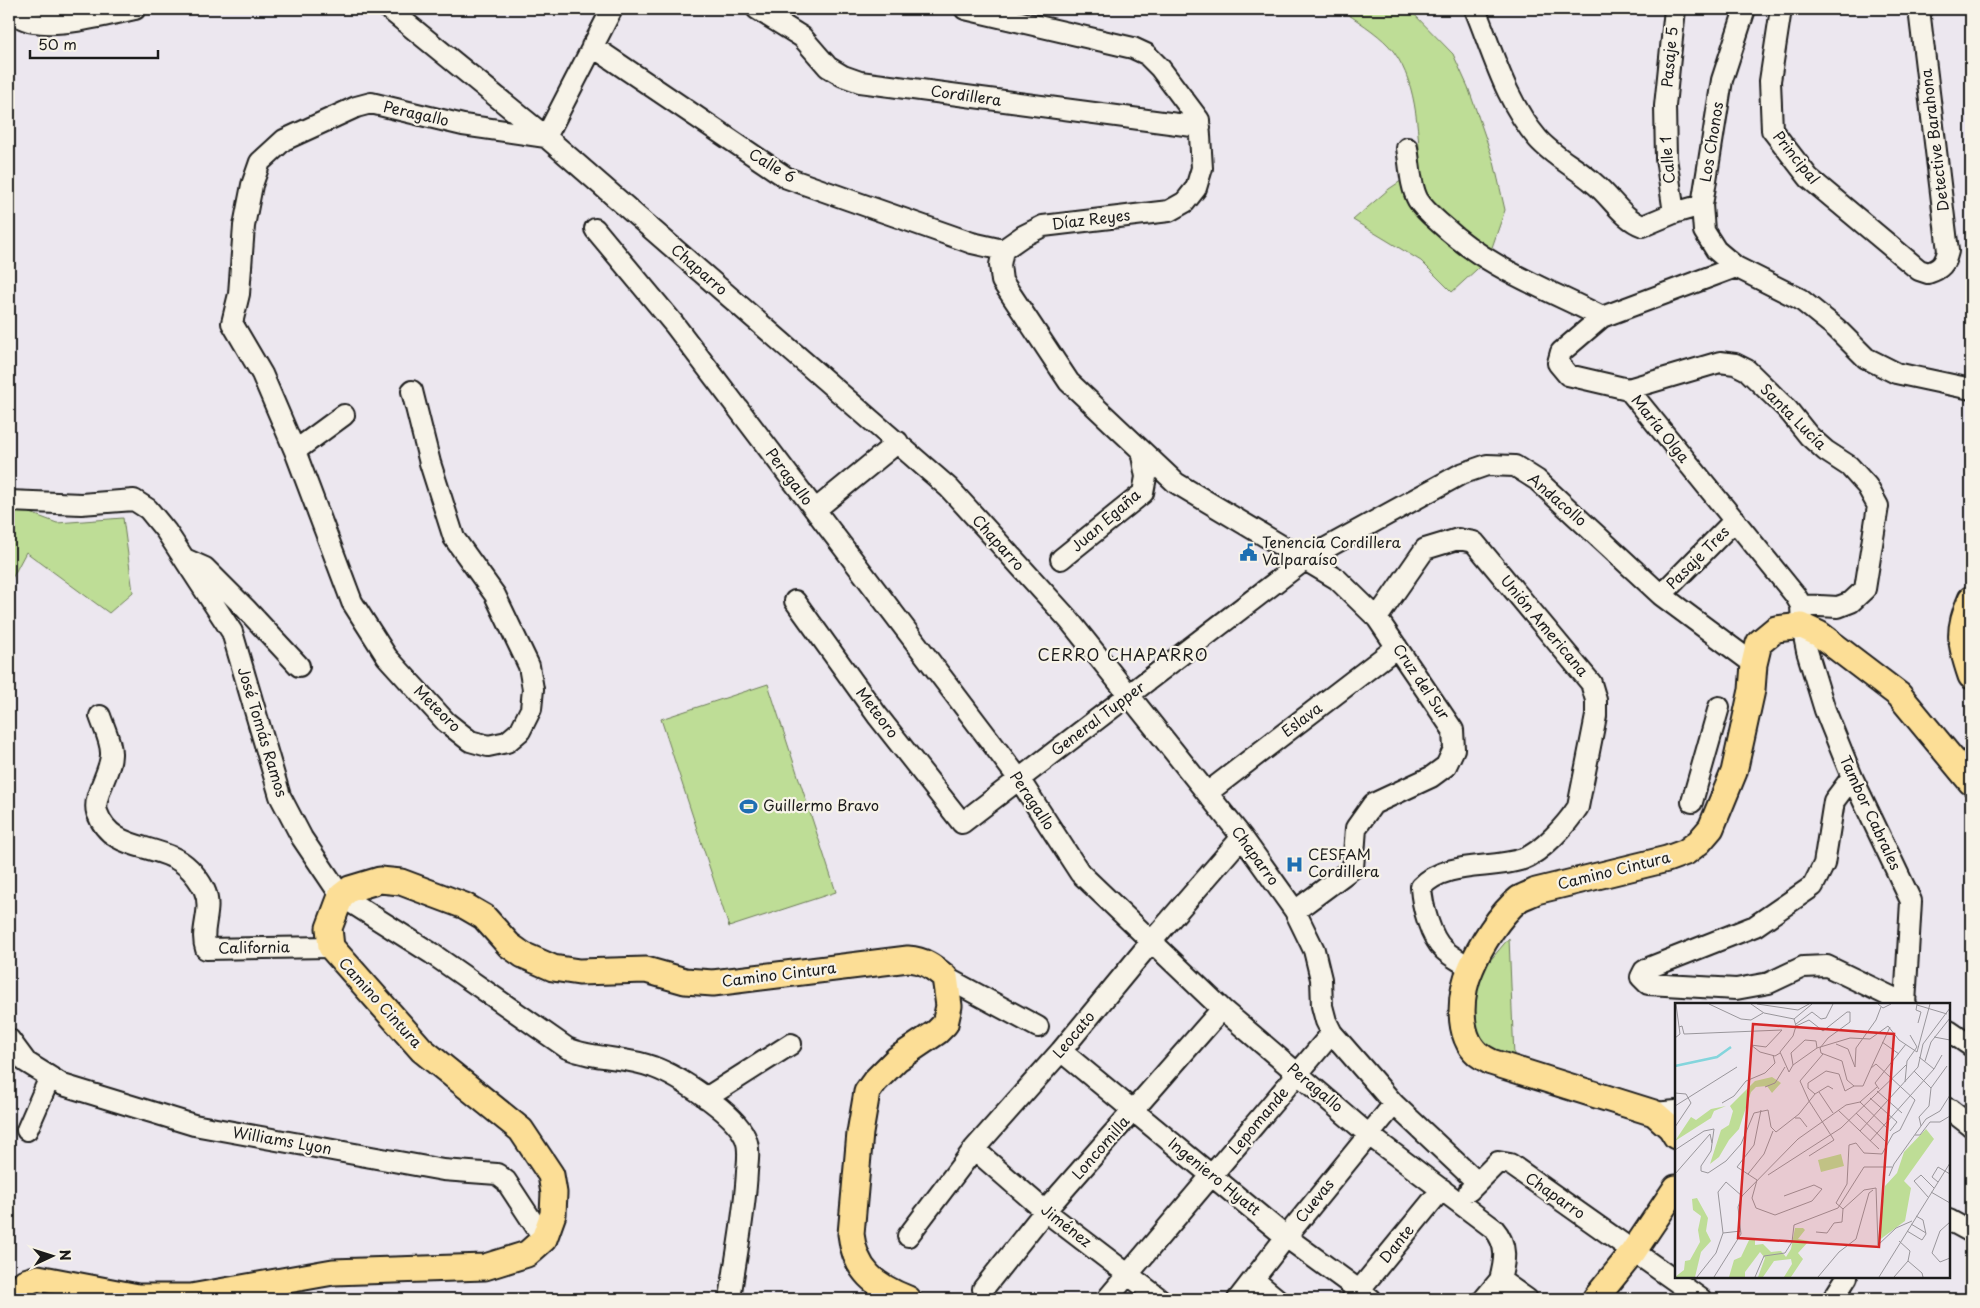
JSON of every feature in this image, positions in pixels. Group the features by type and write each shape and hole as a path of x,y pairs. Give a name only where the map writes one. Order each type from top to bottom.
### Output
{"main road":[{"path":"1971,599 1961,626 1963,651 1971,676"},
{"name":"Camino Cintura","path":"1675,1134 1665,1112 1491,1062 1477,1054 1468,1039 1463,1024 1462,1005 1466,982 1470,968 1486,939 1510,908 1521,898 1536,891 1667,859 1686,852 1699,842 1711,828 1734,772 1752,690 1754,664 1759,643 1776,629 1801,615"},
{"path":"1801,615 1819,634 1899,695 1971,782"},
{"name":"Camino Cintura","path":"544,1239 553,1214 554,1193 551,1175 521,1130 422,1050 331,947 329,928 341,896 350,889 380,880 401,882 474,910 492,924 509,945 523,955 539,964 567,972 646,970 685,981 713,983 908,959 928,964 944,977"},
{"path":"908,1299 887,1290 873,1281 863,1270 852,1246 851,1234 860,1133 868,1092 876,1081 897,1059 937,1032 945,1024 949,1006 944,977"},
{"path":"1595,1299 1633,1252 1675,1189"},
{"path":"18,1296 25,1282 38,1278 138,1297 190,1297 333,1272 485,1267 527,1254 544,1239"}],"street":[{"path":"9,12 34,22 65,15 135,9"},
{"name":"Chaparro","path":"389,9 546,138 949,488 1068,620 1242,837 1295,911 1314,950 1321,979 1322,1006 1332,1033 1394,1104 1477,1182"},
{"path":"546,138 612,9"},
{"name":"Cordillera","path":"757,9 802,37 828,67 842,76 860,82 1200,127"},
{"name":"Díaz Reyes","path":"965,9 1133,48 1146,54 1160,68 1199,120 1202,168 1196,188 1185,202 1169,210 1043,226 1023,236 1003,250"},
{"path":"1475,9 1510,98 1538,139 1595,184 1634,222 1643,226 1674,213 1702,205"},
{"name":"Pasaje 5","path":"1665,106 1675,9"},
{"name":"Los Chonos","path":"1745,9 1722,80 1702,205 1704,231 1716,250 1736,267 1800,299 1836,328 1866,358 1896,373 1971,389"},
{"name":"Principal","path":"1781,9 1770,81 1772,130 1775,135 1809,178 1919,270 1928,273 1940,269"},
{"name":"Detective Barahona","path":"1919,9 1948,251 1946,262 1940,269"},
{"name":"Calle 6","path":"592,46 787,178 972,243 1003,250"},
{"name":"Peragallo","path":"232,322 240,294 244,226 252,185 260,162 284,140 356,107 371,103 463,125 546,138"},
{"name":"Calle 1","path":"1665,106 1666,158 1674,213"},
{"path":"1407,148 1418,200 1427,212 1453,236 1507,272 1602,317"},
{"name":"Peragallo","path":"595,229 674,324 1019,779 1080,873 1222,1009 1369,1135 1442,1189 1500,1236 1505,1252 1500,1280"},
{"path":"1003,250 1000,265 1002,281 1069,382 1176,483 1306,559"},
{"name":"María Olga","path":"1736,267 1602,317 1561,352 1558,363 1568,375 1628,389 1795,595 1801,615"},
{"name":"Meteoro","path":"232,322 262,374 295,451 352,602 387,657 446,722 470,741 488,746 507,742 520,732 531,709 532,689 529,666 495,595 454,538 430,463 412,391"},
{"name":"Santa Lucía","path":"1628,389 1720,362 1735,364 1747,370 1788,410 1809,436 1826,451 1849,466 1867,486 1878,506 1865,589 1851,602 1838,607 1801,615"},
{"path":"295,451 344,415"},
{"path":"815,510 898,442"},
{"name":"Juan Egaña","path":"1061,559 1142,493 1146,477 1141,450"},
{"name":"Andacollo","path":"1306,559 1461,474 1488,464 1515,466 1538,480 1661,595 1754,664"},
{"name":"José Tomás Ramos","path":"9,501 81,504 134,500 148,509 166,531 232,632 280,796 302,838 341,896 431,953 567,1048 593,1056 652,1066 706,1098 730,1117 746,1138 747,1146 746,1195 730,1299"},
{"name":"Pasaje Tres","path":"1661,595 1735,520"},
{"name":"Unión Americana","path":"1377,618 1425,549 1458,539 1474,542 1592,682 1596,700 1596,716 1578,807 1571,818 1537,851 1522,859 1446,872 1430,877 1421,887 1422,904 1442,949 1470,968"},
{"path":"184,559 205,568 299,666"},
{"name":"General Tupper","path":"962,823 1130,696 1306,559"},
{"name":"Cruz del Sur","path":"1295,911 1352,868 1356,828 1373,804 1431,777 1446,766 1454,749 1453,730 1377,618 1336,579 1306,559"},
{"name":"Meteoro","path":"795,601 877,715 962,823"},
{"name":"Tambor Cabrales","path":"1801,615 1825,710 1852,777 1911,901 1906,1003"},
{"name":"Eslava","path":"1207,793 1397,647"},
{"path":"1692,802 1719,707"},
{"name":"California","path":"100,716 111,752 109,768 96,805 97,812 110,832 127,844 172,857 185,865 195,875 205,891 209,908 203,934 206,949 331,947"},
{"path":"1852,777 1834,801 1824,864 1813,886 1755,926 1651,967 1641,977 1648,984 1736,989 1769,984 1803,967 1827,966 1904,1003"},
{"name":"Leocato","path":"908,1236 974,1149 1061,1051 1151,942 1242,837"},
{"path":"944,977 1038,1027"},
{"name":"Loncomilla","path":"983,1289 1046,1211 1222,1009"},
{"path":"1950,1032 1971,1046"},
{"name":"Lepomande","path":"1107,1299 1332,1033"},
{"name":"Williams Lyon","path":"9,1039 26,1062 63,1085 194,1125 444,1170 497,1174 506,1181 544,1239"},
{"path":"706,1098 791,1044"},
{"name":"Ingeniero Hyatt","path":"1061,1051 1133,1112 1360,1296"},
{"path":"27,1130 50,1076"},
{"name":"Cuevas","path":"1238,1299 1286,1236 1394,1104"},
{"path":"1950,1110 1971,1126"},
{"name":"Jiménez","path":"974,1149 1046,1211 1160,1299"},
{"name":"Chaparro","path":"1460,1203 1477,1182 1498,1162 1510,1164 1633,1252"},
{"name":"Dante","path":"1360,1296 1442,1189"},
{"path":"1950,1221 1971,1232"},
{"path":"1633,1252 1701,1299"},
{"path":"1833,1299 1845,1278"},
{"path":"1254,1280 1277,1299"},
{"path":"1484,1299 1500,1280 1527,1299"}],"green space":[{"path":"1340,9 1409,9 1453,54 1468,87 1494,162 1505,210 1488,259 1452,292 1421,261 1353,220 1389,189 1420,168 1417,120 1411,88 1398,59 1389,46 1378,36"},
{"path":"9,505 57,523 123,518 133,592 109,613 26,552 9,584"},
{"name":"Guillermo Bravo","path":"768,684 836,892 729,927 661,719"},
{"path":"1509,938 1514,1057 1483,1050 1471,1019 1472,982"}],"place":[{"name":"Tenencia Cordillera Valparaíso","path":"1248,552"},
{"name":"Guillermo Bravo","path":"749,806"},
{"name":"CESFAM Cordillera","path":"1294,864"}],"district":[{"name":"CERRO CHAPARRO","path":"1123,655"}]}
